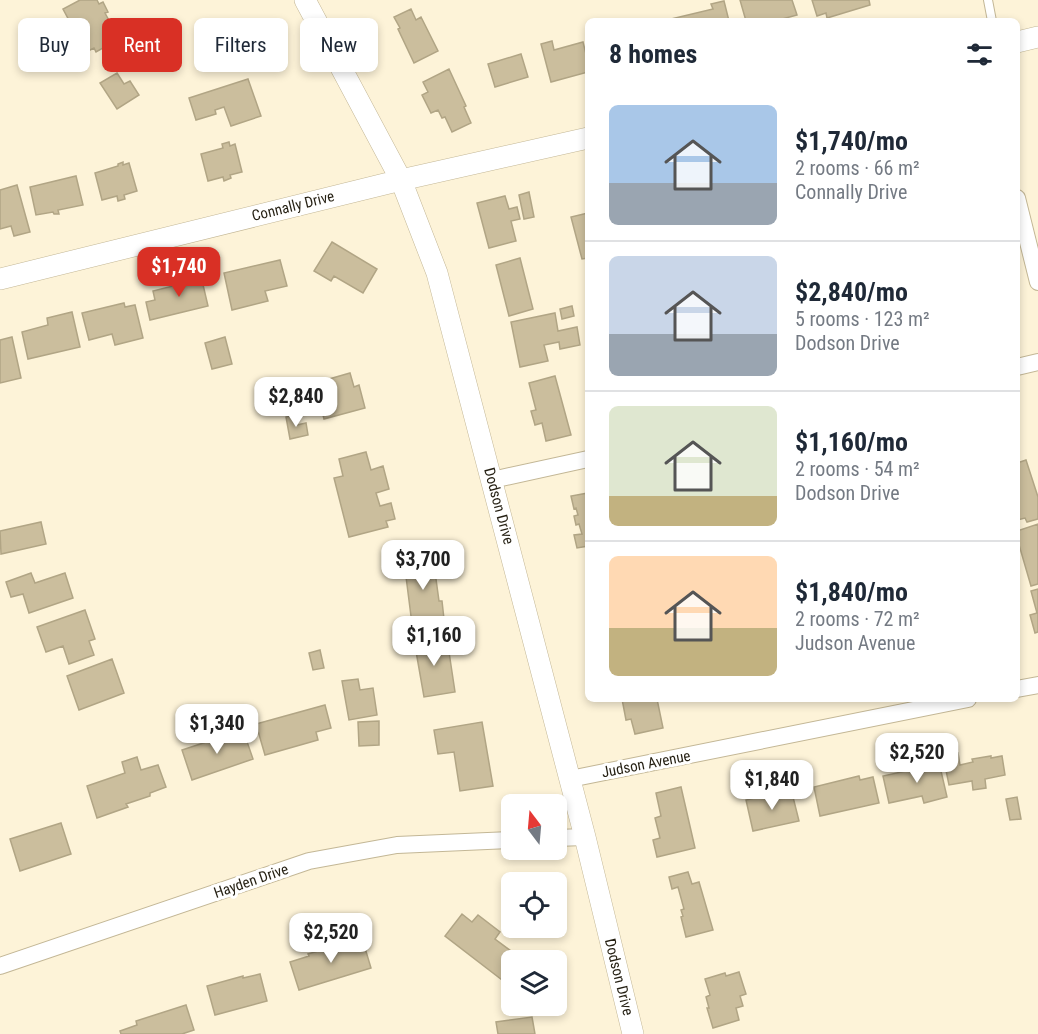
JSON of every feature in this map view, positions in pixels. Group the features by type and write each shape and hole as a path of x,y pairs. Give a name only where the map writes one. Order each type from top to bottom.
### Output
{"street":[{"name":"Dodson Drive","path":"305,0 401,180 437,273 585,837 633,1034"},
{"path":"1020,41 1038,37"},
{"name":"Connally Drive","path":"0,279 401,180 585,139"},
{"path":"1020,210 1038,282"},
{"path":"1020,366 1038,362"},
{"path":"492,480 585,460"},
{"path":"1020,688 1038,685"},
{"name":"Judson Avenue","path":"570,779 953,702"},
{"path":"567,838 585,837"},
{"name":"Hayden Drive","path":"0,966 309,861 397,845 501,840"}],"lane":[{"path":"988,0 991,18"}],"building":[{"path":"80,0 97,0 99,4 103,2 108,12 105,13 108,18 102,18 102,49 96,52 94,48 90,50 90,18 68,18 63,9"},
{"path":"740,0 792,0 797,15 786,18 745,18"},
{"path":"812,0 869,0 870,5 827,18 826,13 817,16"},
{"path":"724,1 728,18 675,18 713,9 711,4"},
{"path":"411,9 416,20 421,17 438,51 414,63 394,17"},
{"path":"552,41 554,50 583,42 585,73 551,82 541,44"},
{"path":"521,54 528,77 495,87 488,64"},
{"path":"449,69 471,123 452,132 445,117 442,118 438,110 431,113 422,95 428,92 423,82"},
{"path":"117,73 124,84 130,81 139,95 117,109 100,83"},
{"path":"248,79 261,116 231,126 224,107 215,110 216,114 196,120 189,98"},
{"path":"229,142 230,146 235,144 242,172 230,175 231,178 224,181 223,177 208,181 201,154 223,148 222,144"},
{"path":"123,162 123,165 129,163 137,191 124,195 125,199 118,201 117,196 102,200 95,173 118,166"},
{"path":"76,176 83,205 58,210 59,214 53,212 36,215 30,187"},
{"path":"17,185 30,232 14,236 11,226 0,229 0,190"},
{"path":"529,192 534,217 524,219 519,195"},
{"path":"505,196 509,209 517,207 520,219 511,221 516,241 489,248 477,203"},
{"path":"585,214 585,258 582,259 571,217"},
{"path":"332,242 377,269 363,293 334,276 331,281 314,271"},
{"path":"520,258 533,309 509,316 496,265"},
{"path":"280,260 287,286 265,291 268,301 232,310 224,273"},
{"path":"200,272 208,306 150,320 146,302 155,300 153,291 185,283 184,275"},
{"path":"124,303 125,307 135,305 143,338 115,345 112,334 89,340 82,313"},
{"path":"572,306 574,316 562,319 560,309"},
{"path":"72,312 80,347 28,359 22,332 48,325 47,318"},
{"path":"555,313 558,331 577,327 580,345 560,349 559,342 544,345 548,361 520,367 511,322"},
{"path":"12,337 21,378 0,383 0,340"},
{"path":"225,337 232,364 212,369 205,343"},
{"path":"350,373 354,387 359,385 365,408 324,419 315,383"},
{"path":"555,376 571,435 546,441 542,423 535,425 531,411 536,410 529,383"},
{"path":"295,415 297,425 306,423 308,435 290,439 286,417"},
{"path":"366,452 371,470 383,466 389,489 376,493 380,506 391,503 395,519 386,521 388,527 349,537 334,478 343,476 339,459"},
{"path":"1026,460 1038,497 1038,519 1027,522 1025,518 1020,519 1020,462"},
{"path":"585,494 585,547 577,548 574,535 582,534 579,524 576,525 574,516 578,515 571,496"},
{"path":"41,522 46,544 1,554 0,531"},
{"path":"1038,524 1038,584 1031,586 1020,548 1020,530"},
{"path":"433,557 444,619 412,624 404,561"},
{"path":"31,573 35,583 65,573 73,598 29,613 23,594 11,597 6,582"},
{"path":"1038,589 1038,632 1035,633 1030,615 1037,613 1031,591"},
{"path":"85,610 95,639 89,641 94,655 69,664 63,646 46,652 37,627"},
{"path":"440,636 443,653 449,652 455,692 424,697 414,640"},
{"path":"320,650 324,668 313,670 309,653"},
{"path":"112,659 124,693 79,710 67,676"},
{"path":"358,679 360,690 373,688 377,715 349,720 342,681"},
{"path":"623,702 658,702 663,728 635,734 631,719 626,720"},
{"path":"325,705 331,728 316,732 318,740 265,755 256,724"},
{"path":"379,721 379,745 359,746 358,722"},
{"path":"482,722 493,786 460,791 454,752 438,754 434,730"},
{"path":"243,730 253,759 192,780 182,750"},
{"path":"958,753 960,765 973,762 972,759 1002,756 1005,775 985,779 986,788 973,790 972,781 949,785 943,756"},
{"path":"137,757 141,770 158,765 166,787 150,793 150,796 126,804 128,807 97,818 87,786 125,773 122,762"},
{"path":"938,758 947,797 924,803 922,796 889,803 883,776 924,767 923,761"},
{"path":"859,776 860,780 873,777 879,803 820,816 814,787"},
{"path":"681,787 695,848 657,857 653,840 660,838 655,818 661,816 656,793"},
{"path":"775,793 776,797 792,793 799,821 753,831 746,800"},
{"path":"1017,797 1021,819 1010,820 1006,799"},
{"path":"61,823 71,854 20,871 10,839"},
{"path":"688,872 692,884 699,882 713,930 686,937 681,917 683,916 681,910 684,909 678,887 672,889 669,877"},
{"path":"462,914 472,922 478,915 500,932 495,939 510,950 501,950 501,979 445,936"},
{"path":"362,938 371,968 299,990 290,962 309,956 308,954"},
{"path":"739,972 746,994 740,996 743,1006 736,1008 739,1020 713,1028 707,1008 709,1008 706,997 710,995 705,979 725,973 726,976"},
{"path":"260,974 267,1001 215,1015 207,986 243,976 243,978"},
{"path":"186,1005 194,1030 182,1034 121,1034 120,1031 137,1025 136,1021"},
{"path":"532,1017 535,1034 498,1034 496,1022"}]}
